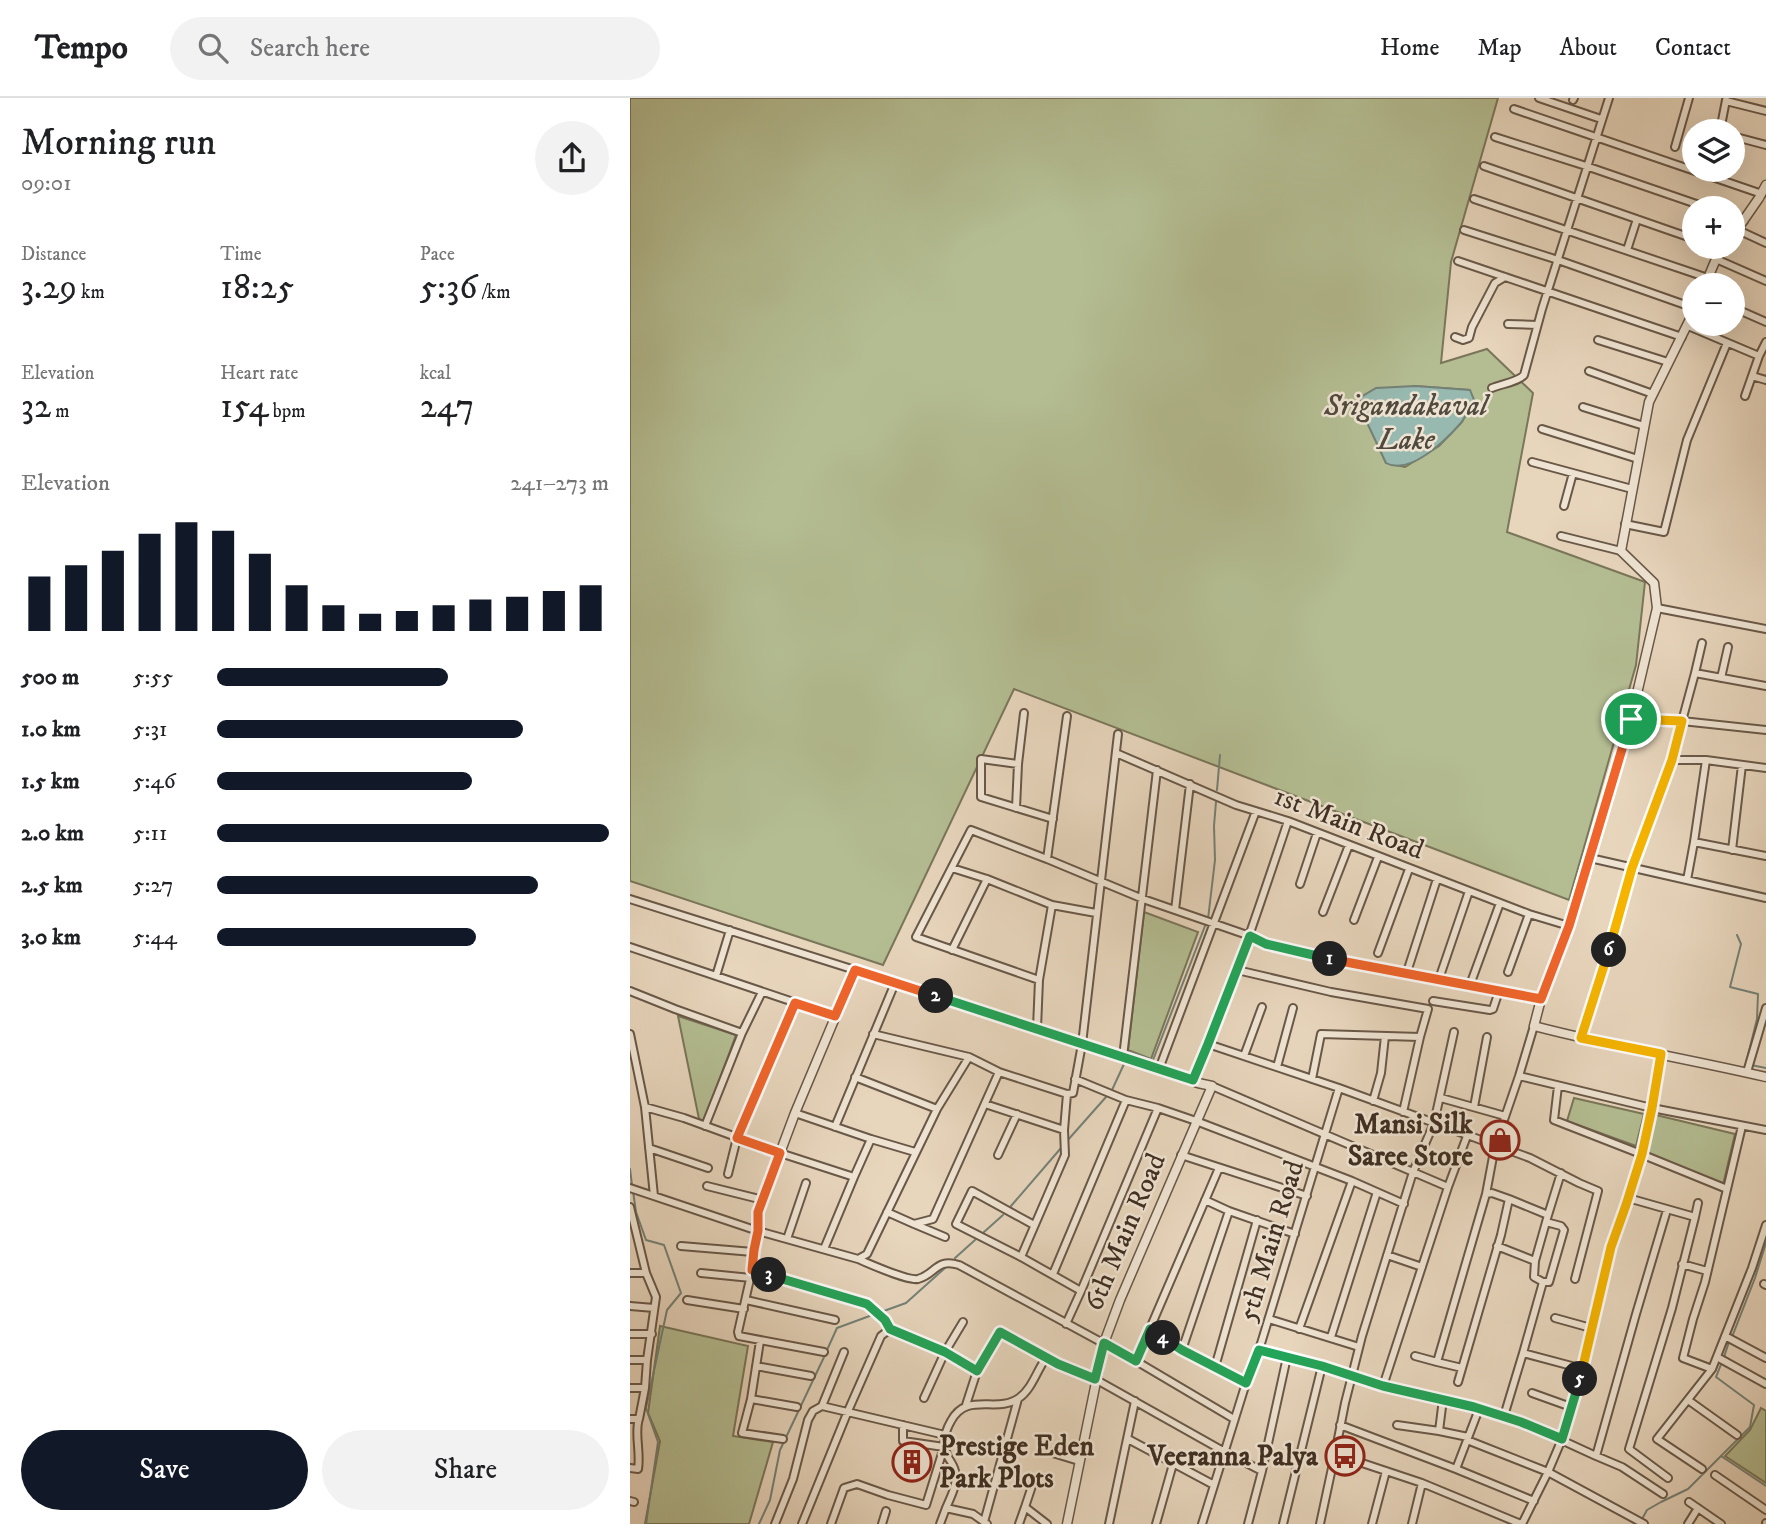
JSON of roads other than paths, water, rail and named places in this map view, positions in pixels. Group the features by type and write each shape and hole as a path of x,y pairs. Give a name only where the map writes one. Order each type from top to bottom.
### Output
{"street":[{"path":"1539,98 1601,119"},
{"path":"1492,388 1521,379 1524,375 1547,292 1609,98"},
{"path":"1675,147 1689,98"},
{"path":"1722,119 1726,100 1766,111"},
{"path":"1514,109 1682,163"},
{"path":"1495,137 1682,199"},
{"path":"1745,139 1766,145"},
{"path":"1484,166 1682,235"},
{"path":"1733,182 1763,195 1745,220"},
{"path":"1474,199 1627,250 1686,273"},
{"path":"1627,250 1637,219"},
{"path":"1464,230 1558,260 1682,306"},
{"path":"1745,237 1766,243"},
{"path":"1710,273 1716,259 1766,281"},
{"path":"1458,261 1682,337 1649,402 1620,551"},
{"path":"1455,337 1463,340 1469,338 1495,283 1505,277"},
{"path":"1745,313 1766,322"},
{"path":"1508,324 1537,325"},
{"path":"1711,336 1759,356"},
{"path":"1598,340 1668,362"},
{"path":"1745,396 1766,342"},
{"path":"1625,524 1664,532 1687,440 1727,343"},
{"path":"1589,371 1653,394"},
{"path":"1752,376 1766,380"},
{"path":"1583,407 1644,426"},
{"path":"1542,429 1638,459"},
{"path":"1532,462 1632,489"},
{"path":"1564,506 1573,473"},
{"path":"1437,1362 1486,1194 1495,1146 1541,999 1569,926 1631,719 1657,608 1654,583 1620,551 1561,536"},
{"path":"1657,608 1766,629"},
{"path":"1581,1038 1632,868 1672,760 1702,643"},
{"path":"1721,678 1728,646"},
{"path":"1695,673 1766,686"},
{"path":"1016,808 1024,713"},
{"path":"1047,859 1067,716"},
{"path":"1631,719 1682,721 1766,730"},
{"path":"873,1034 970,1057 999,1072 1067,1094 1073,1093 1082,1044 1118,734"},
{"name":"1st Main Road","path":"1116,753 1236,804 1288,821 1529,914 1569,926"},
{"path":"1018,764 981,759 981,797 1053,820"},
{"path":"1672,760 1706,760 1766,768"},
{"path":"1687,880 1706,760"},
{"path":"1732,850 1742,765"},
{"path":"1124,1057 1157,769"},
{"path":"1175,910 1190,784"},
{"path":"1159,1069 1256,811"},
{"path":"1193,1080 1250,936 1288,821"},
{"path":"1039,980 916,937 971,830 1143,899 1266,944 1541,999"},
{"path":"1300,884 1317,833"},
{"path":"1694,842 1766,856"},
{"path":"1323,912 1349,845"},
{"path":"1354,920 1378,857"},
{"path":"1590,858 1766,898"},
{"path":"952,868 988,879 1052,905 1096,913"},
{"path":"1378,953 1409,869"},
{"path":"953,950 988,879"},
{"path":"1407,972 1437,879"},
{"path":"1439,979 1469,891"},
{"path":"630,898 1212,1086 1448,1187"},
{"path":"1470,985 1500,903"},
{"path":"1037,1028 1039,980 1052,905"},
{"path":"1508,972 1529,914"},
{"path":"716,976 730,930"},
{"path":"630,947 835,1016"},
{"path":"824,1352 739,1336 738,1332 752,1274 758,1212 795,1113 855,970"},
{"path":"1237,970 1331,992 1428,1009 1404,1112"},
{"path":"835,1127 895,983"},
{"path":"630,991 743,1033"},
{"path":"1433,1000 1490,1010 1495,1006 1499,991"},
{"path":"705,1126 762,992"},
{"path":"728,1174 737,1138 795,1003"},
{"path":"1244,1056 1262,1007"},
{"path":"1277,1067 1293,1008"},
{"path":"1749,1067 1766,1008"},
{"path":"1534,1026 1661,1054 1749,1067 1766,1077"},
{"path":"1320,1524 1351,1376 1413,1172 1434,1124 1454,1032"},
{"path":"630,1034 645,1107 652,1195"},
{"path":"1312,1079 1321,1034 1420,1037"},
{"path":"1373,1101 1381,1073 1385,1036"},
{"path":"1474,1107 1487,1037"},
{"path":"1208,1044 1339,1088 1530,1158 1598,1191 1576,1279"},
{"path":"1335,1454 1422,1483 1521,1524 1562,1439 1583,1369 1611,1247 1642,1154 1661,1054"},
{"path":"858,1259 867,1254 937,1109 970,1057"},
{"path":"914,1224 933,1219 999,1072"},
{"path":"1519,1076 1652,1108 1766,1130"},
{"path":"855,1077 937,1109"},
{"path":"1074,1079 1126,1100 1196,1121 1404,1204"},
{"name":"6th Main Road","path":"1067,1524 1104,1343 1212,1086"},
{"path":"1558,1086 1553,1120 1727,1189"},
{"name":"5th Main Road","path":"1202,1524 1234,1419 1269,1320 1339,1088"},
{"path":"1021,1257 1065,1155 1067,1094"},
{"path":"1441,1098 1505,1116"},
{"path":"1053,1274 1126,1100"},
{"path":"985,1104 1064,1130"},
{"path":"645,1107 854,1177"},
{"path":"1066,1324 1158,1108"},
{"path":"795,1113 915,1152"},
{"path":"998,1155 1017,1114"},
{"path":"1712,1369 1683,1358 1742,1126"},
{"path":"1383,1386 1467,1136"},
{"path":"824,1249 871,1139"},
{"path":"649,1148 708,1168"},
{"path":"1181,1155 1307,1196"},
{"path":"1136,1361 1219,1168"},
{"path":"1486,1194 1492,1193 1509,1199 1547,1218 1562,1226 1564,1230 1549,1282 1534,1277 1535,1261 1547,1218 1561,1173"},
{"path":"1299,1329 1352,1181"},
{"path":"787,1239 806,1183"},
{"path":"708,1186 763,1200"},
{"path":"630,1188 758,1231 858,1259 909,1279 918,1279 938,1265 959,1265 1104,1343 1234,1419"},
{"path":"1034,1225 972,1191 956,1224 1081,1291"},
{"path":"1331,1337 1377,1192"},
{"path":"1628,1198 1695,1217"},
{"path":"1458,1382 1509,1199"},
{"path":"1205,1200 1295,1234"},
{"path":"1668,1478 1629,1449 1672,1308 1698,1203"},
{"path":"1597,1455 1667,1210"},
{"path":"1182,1350 1229,1211"},
{"path":"630,1212 646,1273 656,1297 645,1388 636,1430 638,1469 630,1468"},
{"path":"887,1212 945,1237"},
{"path":"1215,1367 1257,1220"},
{"path":"1702,1469 1657,1439 1712,1369 1766,1225"},
{"path":"630,1242 639,1243"},
{"path":"681,1246 753,1252"},
{"path":"1497,1246 1535,1261"},
{"path":"1387,1255 1422,1267"},
{"path":"1682,1264 1707,1271"},
{"path":"630,1273 646,1273"},
{"path":"701,1273 752,1274 867,1304 885,1320 890,1329 945,1352 977,1371"},
{"path":"1504,1416 1543,1282"},
{"path":"687,1300 744,1309"},
{"path":"746,1300 835,1320"},
{"path":"630,1306 654,1308"},
{"path":"1555,1318 1591,1328"},
{"path":"1269,1320 1359,1347"},
{"path":"924,1398 945,1352 963,1322"},
{"path":"802,1524 881,1336 890,1329"},
{"path":"1150,1329 1182,1350 1246,1383"},
{"path":"966,1405 977,1371 1000,1332 1046,1358 1095,1379 1262,1471"},
{"path":"630,1334 652,1334"},
{"path":"1726,1336 1766,1358"},
{"path":"760,1340 751,1399 742,1433 783,1439"},
{"path":"1259,1350 1322,1366 1383,1386 1504,1416 1622,1467 1662,1494"},
{"path":"775,1524 793,1479 808,1420 813,1411 822,1406 844,1352"},
{"path":"1523,1353 1583,1369"},
{"path":"1415,1356 1462,1368"},
{"path":"1248,1524 1287,1357"},
{"path":"1717,1357 1766,1384"},
{"path":"831,1524 844,1488 857,1484 926,1505 951,1419 966,1405 1004,1403 1018,1399 1028,1389 1046,1358"},
{"path":"630,1360 647,1360"},
{"path":"756,1366 811,1376"},
{"path":"1283,1524 1322,1366"},
{"path":"630,1388 645,1388"},
{"path":"1532,1392 1571,1407"},
{"path":"751,1399 797,1407"},
{"path":"946,1508 973,1514 986,1523 1018,1399"},
{"path":"1439,1431 1443,1399"},
{"path":"1688,1400 1737,1435"},
{"path":"1109,1524 1135,1401"},
{"path":"822,1406 945,1435"},
{"path":"1456,1469 1479,1409"},
{"path":"630,1419 639,1419"},
{"path":"903,1425 903,1441 944,1447"},
{"path":"1340,1425 1534,1501"},
{"path":"1397,1425 1468,1438 1548,1472 1641,1523"},
{"path":"1128,1439 1214,1485"},
{"path":"940,1524 956,1480 955,1469 944,1447"},
{"path":"630,1449 639,1450"},
{"path":"1046,1451 1079,1461"},
{"path":"1156,1524 1173,1464"},
{"path":"1372,1524 1386,1471"},
{"path":"1715,1475 1766,1510"},
{"path":"1019,1524 1033,1483"},
{"path":"1414,1524 1422,1483"},
{"path":"1689,1502 1721,1524"},
{"path":"1025,1507 1047,1524"},
{"path":"1688,1524 1698,1508"},
{"path":"882,1524 886,1511"},
{"path":"970,1524 973,1514"},
{"path":"1498,1524 1500,1516"}],"water":[{"name":"Srigandakaval Lake","path":"1415,386 1470,390 1474,400 1460,424 1426,455 1405,465 1395,466 1386,463 1359,404 1361,397 1376,388"}],"waterway":[{"path":"1217,790 1220,755"},
{"path":"1208,919 1215,860 1216,802"},
{"path":"1129,1052 1153,1060 1205,926"},
{"path":"1737,935 1741,944 1730,987 1758,994 1757,1019 1746,1063"},
{"path":"1112,1090 1124,1064"},
{"path":"1751,1065 1766,1068"},
{"path":"1067,1141 1106,1097"},
{"path":"1011,1206 1061,1148"},
{"path":"630,1169 632,1185"},
{"path":"633,1191 636,1212 646,1240 664,1245 681,1293 667,1310 646,1408 658,1442 646,1524"},
{"path":"984,1232 1003,1215"},
{"path":"955,1258 975,1240"},
{"path":"1732,1337 1766,1243"},
{"path":"881,1312 906,1303 945,1268"},
{"path":"827,1350 837,1328 875,1314"},
{"path":"1724,1357 1729,1342"},
{"path":"759,1524 770,1500 780,1450 825,1355"},
{"path":"1641,1521 1647,1510 1688,1489 1750,1427 1754,1405 1716,1377 1722,1362"},
{"path":"1721,1456 1766,1486"}],"place":[{"name":"Mansi Silk Saree Store","path":"1500,1140"},
{"name":"Veeranna Palya","path":"1345,1456"},
{"name":"Prestige Eden Park Plots","path":"912,1462"}]}
